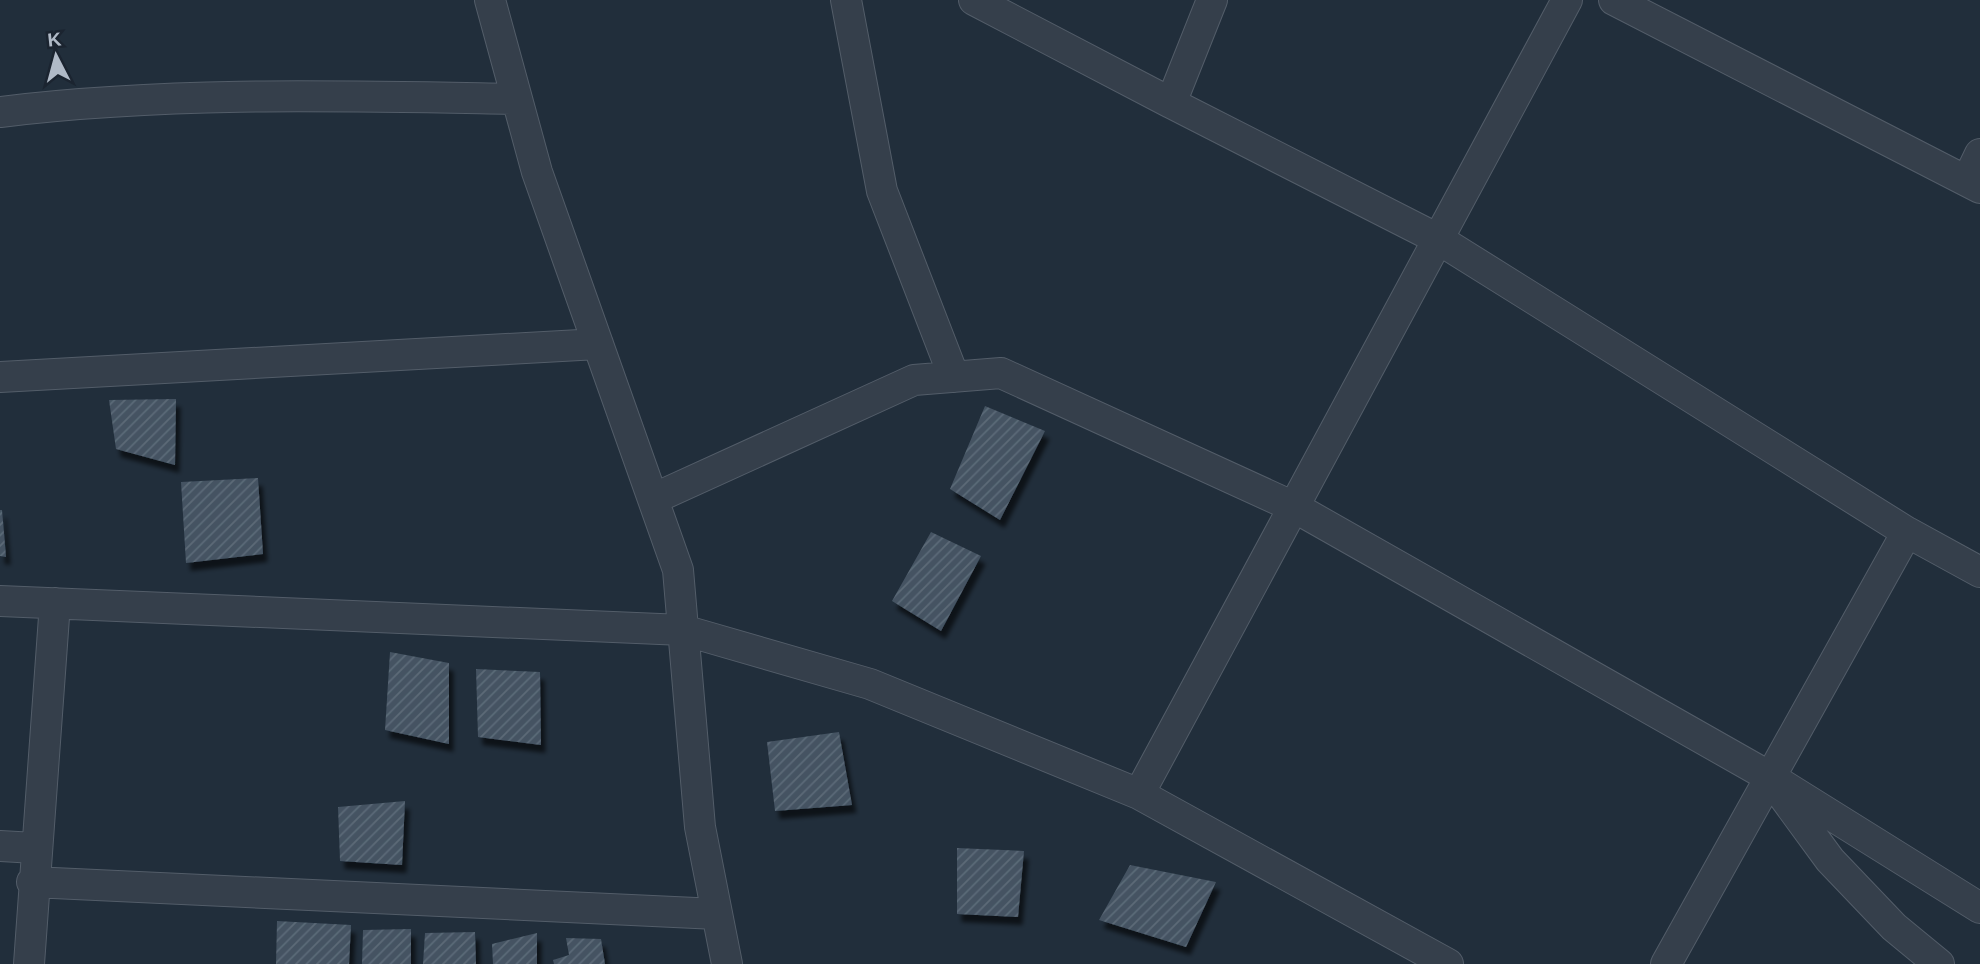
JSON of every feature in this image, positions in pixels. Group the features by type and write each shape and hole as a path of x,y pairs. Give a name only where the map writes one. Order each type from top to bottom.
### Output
{"street":[{"path":"490,0 537,172 678,570 700,827 727,964"},
{"path":"846,0 882,191 954,377"},
{"path":"974,0 1438,239 1910,534 1980,572"},
{"path":"1171,103 1212,0"},
{"path":"1139,794 1567,0"},
{"path":"1614,0 1973,184 1980,153"},
{"path":"0,112 93,101 281,95 517,99"},
{"path":"0,377 598,344"},
{"path":"653,499 914,380 1001,373 1294,507 1770,777 1980,908"},
{"path":"1665,964 1907,532 1910,534"},
{"path":"0,601 683,630 870,684 1139,794 1448,964"},
{"path":"29,964 32,882 55,603"},
{"path":"1770,777 1830,860 1894,927 1939,964"},
{"path":"0,846 35,848"},
{"path":"32,882 717,914"}],"building":[{"path":"176,399 175,465 116,449 109,400"},
{"path":"985,406 1045,431 1000,520 950,489"},
{"path":"258,478 263,554 186,563 181,482"},
{"path":"2,510 6,557 0,556"},
{"path":"931,532 981,556 941,631 892,601"},
{"path":"390,652 449,663 449,744 385,730"},
{"path":"476,669 540,672 541,745 478,737"},
{"path":"839,732 852,805 775,811 767,742"},
{"path":"405,801 402,865 340,861 338,807"},
{"path":"957,848 1024,851 1018,917 957,914"},
{"path":"1130,865 1216,882 1186,947 1099,920"},
{"path":"277,921 351,925 349,964 276,964"},
{"path":"411,929 411,964 362,964 363,930"},
{"path":"475,932 476,964 423,964 425,933"},
{"path":"537,933 537,964 493,964 492,944"},
{"path":"566,938 601,939 605,964 554,964 553,960 569,955"}]}
